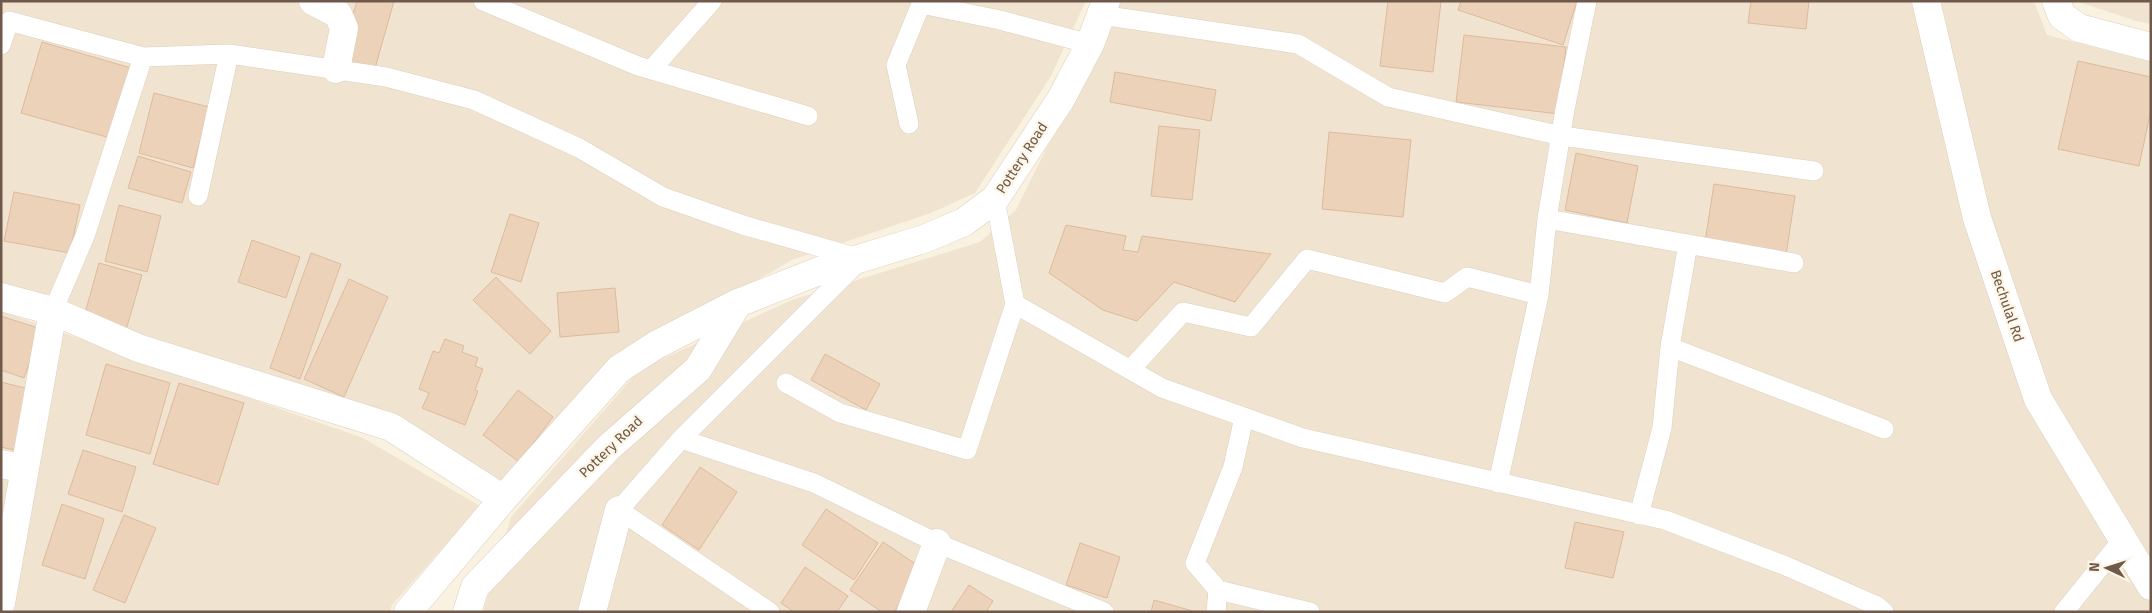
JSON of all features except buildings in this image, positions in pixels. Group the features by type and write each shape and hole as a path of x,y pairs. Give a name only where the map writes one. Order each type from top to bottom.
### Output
{"street":[{"path":"313,1 338,14 344,28 336,69"},
{"name":"Bechulal Rd","path":"1926,1 1977,218 2038,399 2151,586"},
{"path":"2056,1 2062,16 2079,28 2151,47"},
{"name":"Pottery Road","path":"408,612 503,499 619,369 656,345 738,303 819,271 924,240 964,222 995,199 1061,99 1090,44 1104,8"},
{"path":"1,297 53,311 138,348 391,427 503,499"},
{"name":"Pottery Road","path":"471,599 608,448 698,368 738,303"},
{"path":"1,603 13,467 53,311"},
{"path":"592,612 619,510"},
{"path":"911,612 937,543"}],"lane":[{"path":"483,1 651,70 808,116"},
{"path":"651,70 712,1"},
{"path":"1498,483 1539,295 1547,219 1565,109 1587,1"},
{"path":"909,124 896,65 918,3 1000,20 1090,44"},
{"path":"1104,8 1298,44 1388,97 1562,136 1814,171"},
{"path":"1,45 9,20 143,57 229,54 386,77 474,100 579,148 663,197 743,225 861,258 681,440 619,510 770,612"},
{"path":"198,196 229,54"},
{"path":"53,311 85,236 143,57"},
{"path":"786,383 840,414 967,450 1015,304 995,199"},
{"path":"1547,219 1794,263"},
{"path":"1639,515 1662,428 1670,347 1688,244"},
{"path":"1130,370 1183,312 1251,326 1307,259 1445,293 1467,278 1539,295"},
{"path":"1015,304 1162,388 1303,438 1665,520 1786,566 1877,606 1884,612"},
{"path":"1670,347 1884,429"},
{"path":"1244,417 1233,468 1195,563 1218,590 1310,612"},
{"path":"681,440 814,483 937,543 1104,612"},
{"path":"2064,612 2123,539"},
{"path":"1216,612 1218,590"}],"shaded area":[{"path":"1,1 1086,1 1051,76 975,193 931,213 792,260 604,368 499,495 365,422 1,303"},
{"path":"1119,1 2034,1 2047,35 2151,62 2151,612 483,612 511,517 640,369 792,300 980,242 1016,210"},
{"path":"2076,1 2151,1 2151,24 2136,21"},
{"path":"1,311 363,438 480,506 392,605 390,612 1,612"}]}
